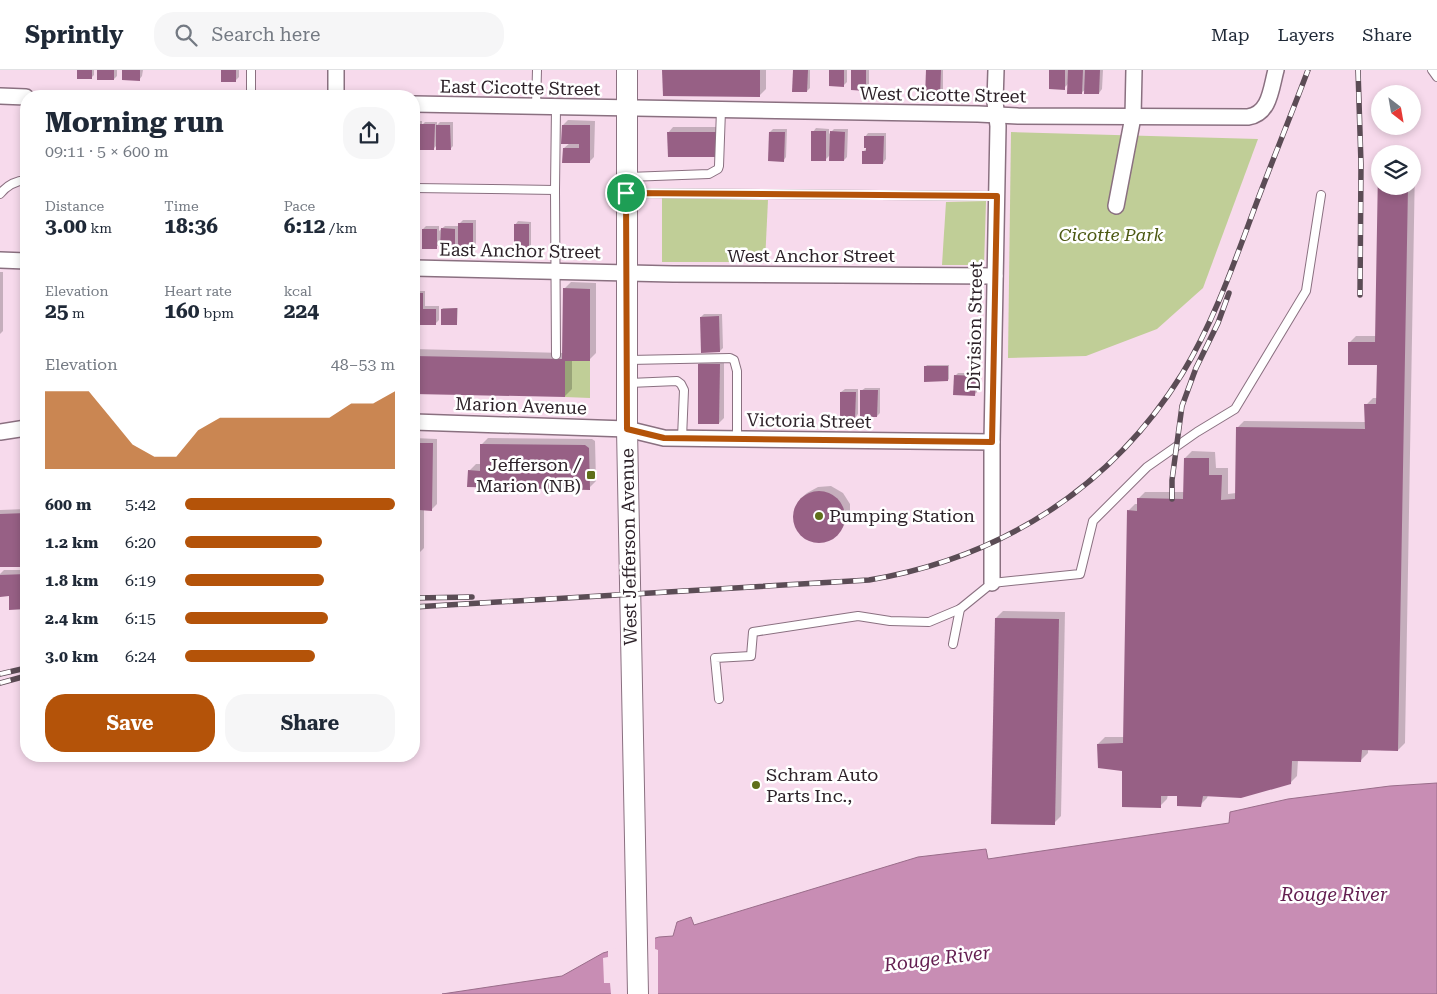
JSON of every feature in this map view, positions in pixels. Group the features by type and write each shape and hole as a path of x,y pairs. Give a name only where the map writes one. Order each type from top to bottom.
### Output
{"main road":[{"name":"West Jefferson Avenue","path":"627,70 627,429 638,994"}],"street":[{"path":"336,70 336,90"},
{"name":"Division Street","path":"992,583 992,442 998,126 995,102 996,70"},
{"path":"1116,206 1133,117 1134,70"},
{"name":"West Cicotte Street","path":"626,108 1133,117 1248,117 1258,114 1267,104 1276,70"},
{"path":"0,96 20,97"},
{"name":"East Cicotte Street","path":"420,104 626,108"},
{"path":"0,260 20,261"},
{"name":"East Anchor Street","path":"420,268 626,273"},
{"name":"West Anchor Street","path":"626,273 995,276"},
{"name":"Marion Avenue","path":"420,422 627,429"},
{"path":"0,432 20,429"},
{"name":"Victoria Street","path":"627,429 664,438 992,442"}],"lane":[{"path":"251,70 251,90"},
{"path":"536,70 536,106"},
{"path":"1432,70 1437,76"},
{"path":"556,107 556,355"},
{"path":"626,185 714,172 719,166 722,110"},
{"path":"0,194 10,185 20,181"},
{"path":"626,185 997,196"},
{"path":"420,188 555,190"},
{"path":"719,699 715,658 751,656 753,632 858,616 890,621 929,622 960,609 992,583 1080,574 1093,520 1147,467 1196,432 1236,409 1306,291 1322,195"},
{"path":"627,360 730,358 734,360 737,371 737,439"},
{"path":"627,383 677,381 681,384 684,390 682,438"},
{"path":"954,644 960,609"}],"green space":[{"name":"Cicotte Park","path":"1011,132 1258,139 1203,288 1157,329 1086,356 1008,358"},
{"path":"662,198 768,200 765,262 662,262"},
{"path":"986,201 984,265 942,265 946,202"},
{"path":"565,361 590,361 590,398 565,397"}],"water":[{"name":"Rouge River","path":"1437,783 1437,994 442,994 562,976 603,953 659,937 673,936 677,922 691,917 694,925 918,857 986,849 988,859 1229,823 1230,812 1288,799 1390,786"}],"pier":[{"path":"655,936 655,949 658,950 658,994 611,994 610,983 604,983 603,958 608,957 608,949"}],"building":[{"path":"77,70 92,70 92,79 77,79"},
{"path":"97,70 114,70 114,80 97,80"},
{"path":"122,70 140,70 140,81 122,80"},
{"path":"221,70 236,70 236,82 221,82"},
{"path":"662,70 760,70 760,97 663,96"},
{"path":"793,70 808,70 807,92 792,92"},
{"path":"829,70 844,70 844,87 829,86"},
{"path":"851,70 866,70 866,91 851,90"},
{"path":"926,70 941,70 940,97 925,97"},
{"path":"1049,70 1065,70 1065,90 1049,89"},
{"path":"1068,70 1083,70 1082,94 1067,94"},
{"path":"1085,70 1100,70 1099,94 1084,94"},
{"path":"420,124 435,124 434,150 420,150"},
{"path":"436,125 450,125 451,150 436,150"},
{"path":"562,125 590,125 590,163 562,163 563,148 579,148 579,144 561,144"},
{"path":"811,131 826,131 826,161 811,161"},
{"path":"830,131 845,132 844,161 829,161"},
{"path":"667,132 716,132 716,157 668,157"},
{"path":"769,132 785,132 784,162 768,161"},
{"path":"864,136 884,136 883,164 862,164 862,151 866,151 866,148 864,148"},
{"path":"1378,195 1408,195 1398,751 1362,750 1361,762 1292,761 1291,784 1241,798 1203,796 1201,807 1177,806 1177,796 1161,796 1161,808 1122,807 1122,771 1098,768 1097,744 1123,743 1127,510 1137,511 1137,498 1183,499 1184,458 1209,458 1209,475 1222,475 1221,500 1235,499 1236,427 1365,429 1364,404 1376,404 1377,365 1348,365 1348,342 1375,342"},
{"path":"458,223 473,223 473,248 458,248"},
{"path":"514,224 529,224 529,250 514,249"},
{"path":"441,228 455,229 455,248 440,248"},
{"path":"422,229 437,229 437,249 422,249"},
{"path":"563,288 590,289 590,361 565,361 565,397 420,394 420,356 562,359"},
{"path":"420,293 423,293 423,309 436,309 436,325 420,325"},
{"path":"457,308 457,325 441,325 441,309"},
{"path":"719,316 720,352 701,353 700,317"},
{"path":"698,364 720,364 719,424 698,424"},
{"path":"924,366 948,366 948,381 924,382"},
{"path":"954,375 976,376 975,396 953,395"},
{"path":"860,390 878,390 877,417 860,417"},
{"path":"840,392 856,392 855,419 840,419"},
{"path":"420,443 433,443 432,511 420,510"},
{"path":"480,444 585,445 589,448 590,490 467,487 468,470 480,471"},
{"name":"Pumping Station","path":"814,491 824,491 838,498 845,512 845,522 838,536 824,543 814,543 804,539 797,532 793,522 793,512 797,502 804,495"},
{"path":"20,513 20,567 0,567 0,514"},
{"path":"20,574 20,609 9,610 9,596 0,597 0,575"},
{"path":"995,618 1059,619 1055,825 991,824"}],"railway":[{"path":"420,607 869,580 917,570 964,555 1007,535 1048,511 1087,483 1122,451 1154,415 1182,374 1203,336 1221,296 1308,70"},
{"path":"1358,70 1361,164 1360,295"},
{"path":"1172,499 1172,480 1182,406 1196,368 1218,323 1229,293"},
{"path":"420,598 472,597"},
{"path":"0,674 20,669"},
{"path":"0,683 20,678"}],"place":[{"name":"Jefferson / Marion (NB)","path":"591,475"},
{"name":"Pumping Station","path":"819,516"},
{"name":"Schram Auto Parts Inc.,","path":"756,785"}],"route":[{"path":"626,193 997,196 992,442 664,438 627,429 626,193"}]}
